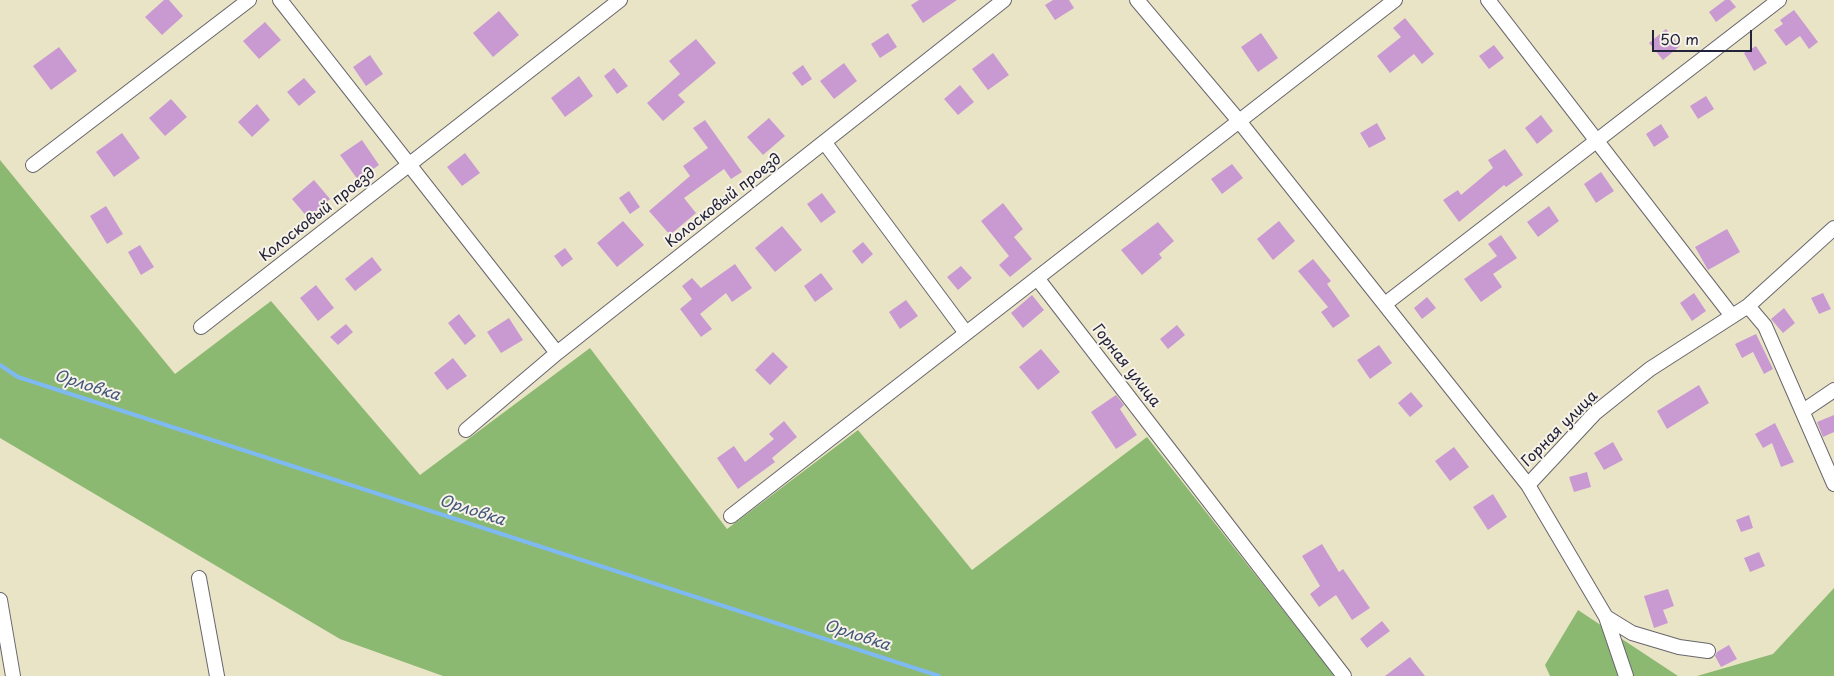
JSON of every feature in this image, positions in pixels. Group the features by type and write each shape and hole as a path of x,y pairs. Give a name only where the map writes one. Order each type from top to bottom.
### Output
{"street":[{"path":"33,165 249,0"},
{"path":"280,0 557,353"},
{"name":"Колосковый проезд","path":"201,327 620,0"},
{"name":"Колосковый проезд","path":"466,430 557,353 1004,0"},
{"name":"Горная улица","path":"1137,0 1239,121 1528,485 1595,413 1650,369 1748,306 1834,228"},
{"path":"731,516 1395,0"},
{"path":"1488,0 1732,316"},
{"path":"1384,304 1779,0"},
{"path":"825,143 966,333"},
{"name":"Горная улица","path":"1037,278 1344,676"},
{"path":"1748,306 1765,326 1834,484"},
{"path":"1803,411 1834,390"},
{"path":"1528,485 1606,617 1626,676"},
{"path":"199,578 217,676"},
{"path":"0,600 13,676"},
{"path":"1606,617 1632,633 1679,647 1708,651"}],"green space":[{"path":"0,160 175,374 271,301 420,475 590,348 727,529 858,430 972,570 1147,437 1335,676 443,676 340,639 0,438"},
{"path":"1834,588 1834,676 1697,676 1773,654"},
{"path":"1578,610 1678,676 1550,676 1545,665"}],"building":[{"path":"164,0 169,0 183,16 162,35 145,17"},
{"path":"919,0 957,0 923,23 911,5"},
{"path":"1053,0 1069,0 1074,8 1055,20 1045,5"},
{"path":"1725,0 1730,0 1736,7 1716,22 1709,12"},
{"path":"1794,10 1818,42 1809,49 1800,36 1786,46 1774,30 1783,24 1780,20"},
{"path":"499,11 519,35 493,57 473,33"},
{"path":"1405,18 1434,54 1422,64 1414,54 1390,73 1377,56 1401,37 1393,28"},
{"path":"265,22 281,40 259,59 243,41"},
{"path":"1666,29 1680,46 1663,60 1649,43"},
{"path":"888,33 897,47 880,58 871,44"},
{"path":"1261,33 1278,58 1258,72 1241,47"},
{"path":"696,39 716,63 678,95 685,102 663,121 647,103 680,74 669,61"},
{"path":"1494,45 1504,58 1489,69 1479,56"},
{"path":"1756,46 1767,63 1754,71 1744,53"},
{"path":"59,47 77,71 51,90 33,66"},
{"path":"993,53 1009,75 988,90 972,69"},
{"path":"370,55 383,74 366,86 353,67"},
{"path":"844,63 857,81 834,99 820,81"},
{"path":"803,65 812,79 802,86 792,73"},
{"path":"614,68 628,86 617,94 604,76"},
{"path":"579,76 593,96 565,117 551,98"},
{"path":"304,78 316,92 299,106 287,92"},
{"path":"960,85 974,102 958,115 944,99"},
{"path":"1706,96 1714,109 1698,119 1690,106"},
{"path":"171,99 187,117 165,136 149,118"},
{"path":"257,104 270,120 252,137 238,122"},
{"path":"1541,115 1553,131 1537,144 1525,128"},
{"path":"769,118 785,136 763,155 747,137"},
{"path":"705,120 742,172 731,179 724,169 684,198 696,213 670,235 649,211 690,176 683,166 708,148 693,128"},
{"path":"1377,123 1386,139 1369,148 1360,133"},
{"path":"1661,124 1669,137 1654,147 1646,134"},
{"path":"122,133 140,158 114,177 96,152"},
{"path":"362,140 379,165 358,180 340,155"},
{"path":"1505,149 1523,175 1506,187 1504,185 1459,222 1443,200 1458,190 1461,195 1493,168 1488,160"},
{"path":"465,153 480,173 462,186 447,167"},
{"path":"1232,164 1243,178 1222,194 1211,179"},
{"path":"1601,172 1614,191 1596,203 1584,184"},
{"path":"314,180 330,199 308,218 292,199"},
{"path":"629,191 640,207 630,214 619,198"},
{"path":"822,193 836,212 821,223 807,204"},
{"path":"1003,203 1023,229 1014,237 1032,259 1010,277 999,265 1009,256 981,221"},
{"path":"106,206 123,234 107,244 90,216"},
{"path":"1549,206 1559,221 1538,237 1527,222"},
{"path":"623,221 644,245 617,267 597,243"},
{"path":"1279,221 1295,241 1273,260 1257,239"},
{"path":"1158,222 1174,241 1159,254 1162,258 1142,275 1121,250"},
{"path":"782,226 802,250 775,272 755,248"},
{"path":"1727,229 1740,252 1708,270 1695,247"},
{"path":"1501,235 1517,258 1493,274 1502,287 1481,302 1464,279 1497,256 1488,244"},
{"path":"863,242 873,254 862,264 852,251"},
{"path":"140,245 154,267 141,275 128,252"},
{"path":"565,248 573,259 562,267 554,256"},
{"path":"372,257 382,270 355,291 345,279"},
{"path":"1313,259 1331,281 1327,284 1350,316 1333,328 1321,312 1328,307 1298,271"},
{"path":"735,264 752,288 732,302 726,293 700,314 712,329 701,337 680,309 692,299 682,286 692,278 701,288"},
{"path":"961,266 972,278 958,290 947,277"},
{"path":"821,273 833,289 815,302 804,286"},
{"path":"316,285 334,308 318,321 300,298"},
{"path":"1694,293 1706,311 1692,321 1680,303"},
{"path":"1823,293 1831,309 1819,314 1811,298"},
{"path":"1032,295 1044,310 1023,328 1011,313"},
{"path":"1427,297 1436,308 1422,319 1414,308"},
{"path":"906,300 918,316 900,329 889,312"},
{"path":"1784,308 1795,323 1783,333 1771,319"},
{"path":"459,314 476,336 465,345 448,323"},
{"path":"509,318 523,340 501,353 487,332"},
{"path":"346,324 353,332 338,345 330,337"},
{"path":"1177,325 1185,335 1168,349 1160,339"},
{"path":"1756,334 1773,369 1764,374 1753,352 1742,358 1735,344"},
{"path":"1379,345 1392,363 1370,379 1357,360"},
{"path":"1041,349 1060,372 1038,390 1019,367"},
{"path":"773,352 788,367 770,385 755,370"},
{"path":"453,358 467,376 447,390 434,373"},
{"path":"1699,385 1709,403 1667,429 1657,411"},
{"path":"1411,392 1423,406 1410,417 1398,403"},
{"path":"1116,395 1124,405 1120,409 1137,435 1116,449 1091,412"},
{"path":"1834,415 1834,432 1823,437 1817,422"},
{"path":"784,421 797,437 772,458 775,462 738,489 717,458 734,446 745,462 774,439 769,434"},
{"path":"1775,423 1794,462 1781,467 1772,443 1763,448 1755,434"},
{"path":"1613,442 1623,460 1604,470 1594,453"},
{"path":"1454,447 1469,467 1450,481 1435,461"},
{"path":"1587,472 1591,487 1574,492 1569,477"},
{"path":"1493,494 1507,517 1488,530 1473,507"},
{"path":"1749,515 1753,528 1741,532 1736,520"},
{"path":"1322,544 1339,572 1343,569 1370,608 1352,620 1336,595 1319,607 1310,594 1320,586 1302,556"},
{"path":"1759,552 1765,566 1750,572 1744,558"},
{"path":"1668,589 1674,606 1663,610 1668,623 1654,628 1644,596"},
{"path":"1382,621 1390,631 1367,648 1360,639"},
{"path":"1729,645 1737,659 1721,667 1715,656 1717,652"},
{"path":"1410,657 1425,676 1385,676"}],"waterway":[{"name":"Орловка","path":"0,365 18,377 939,676"}]}
